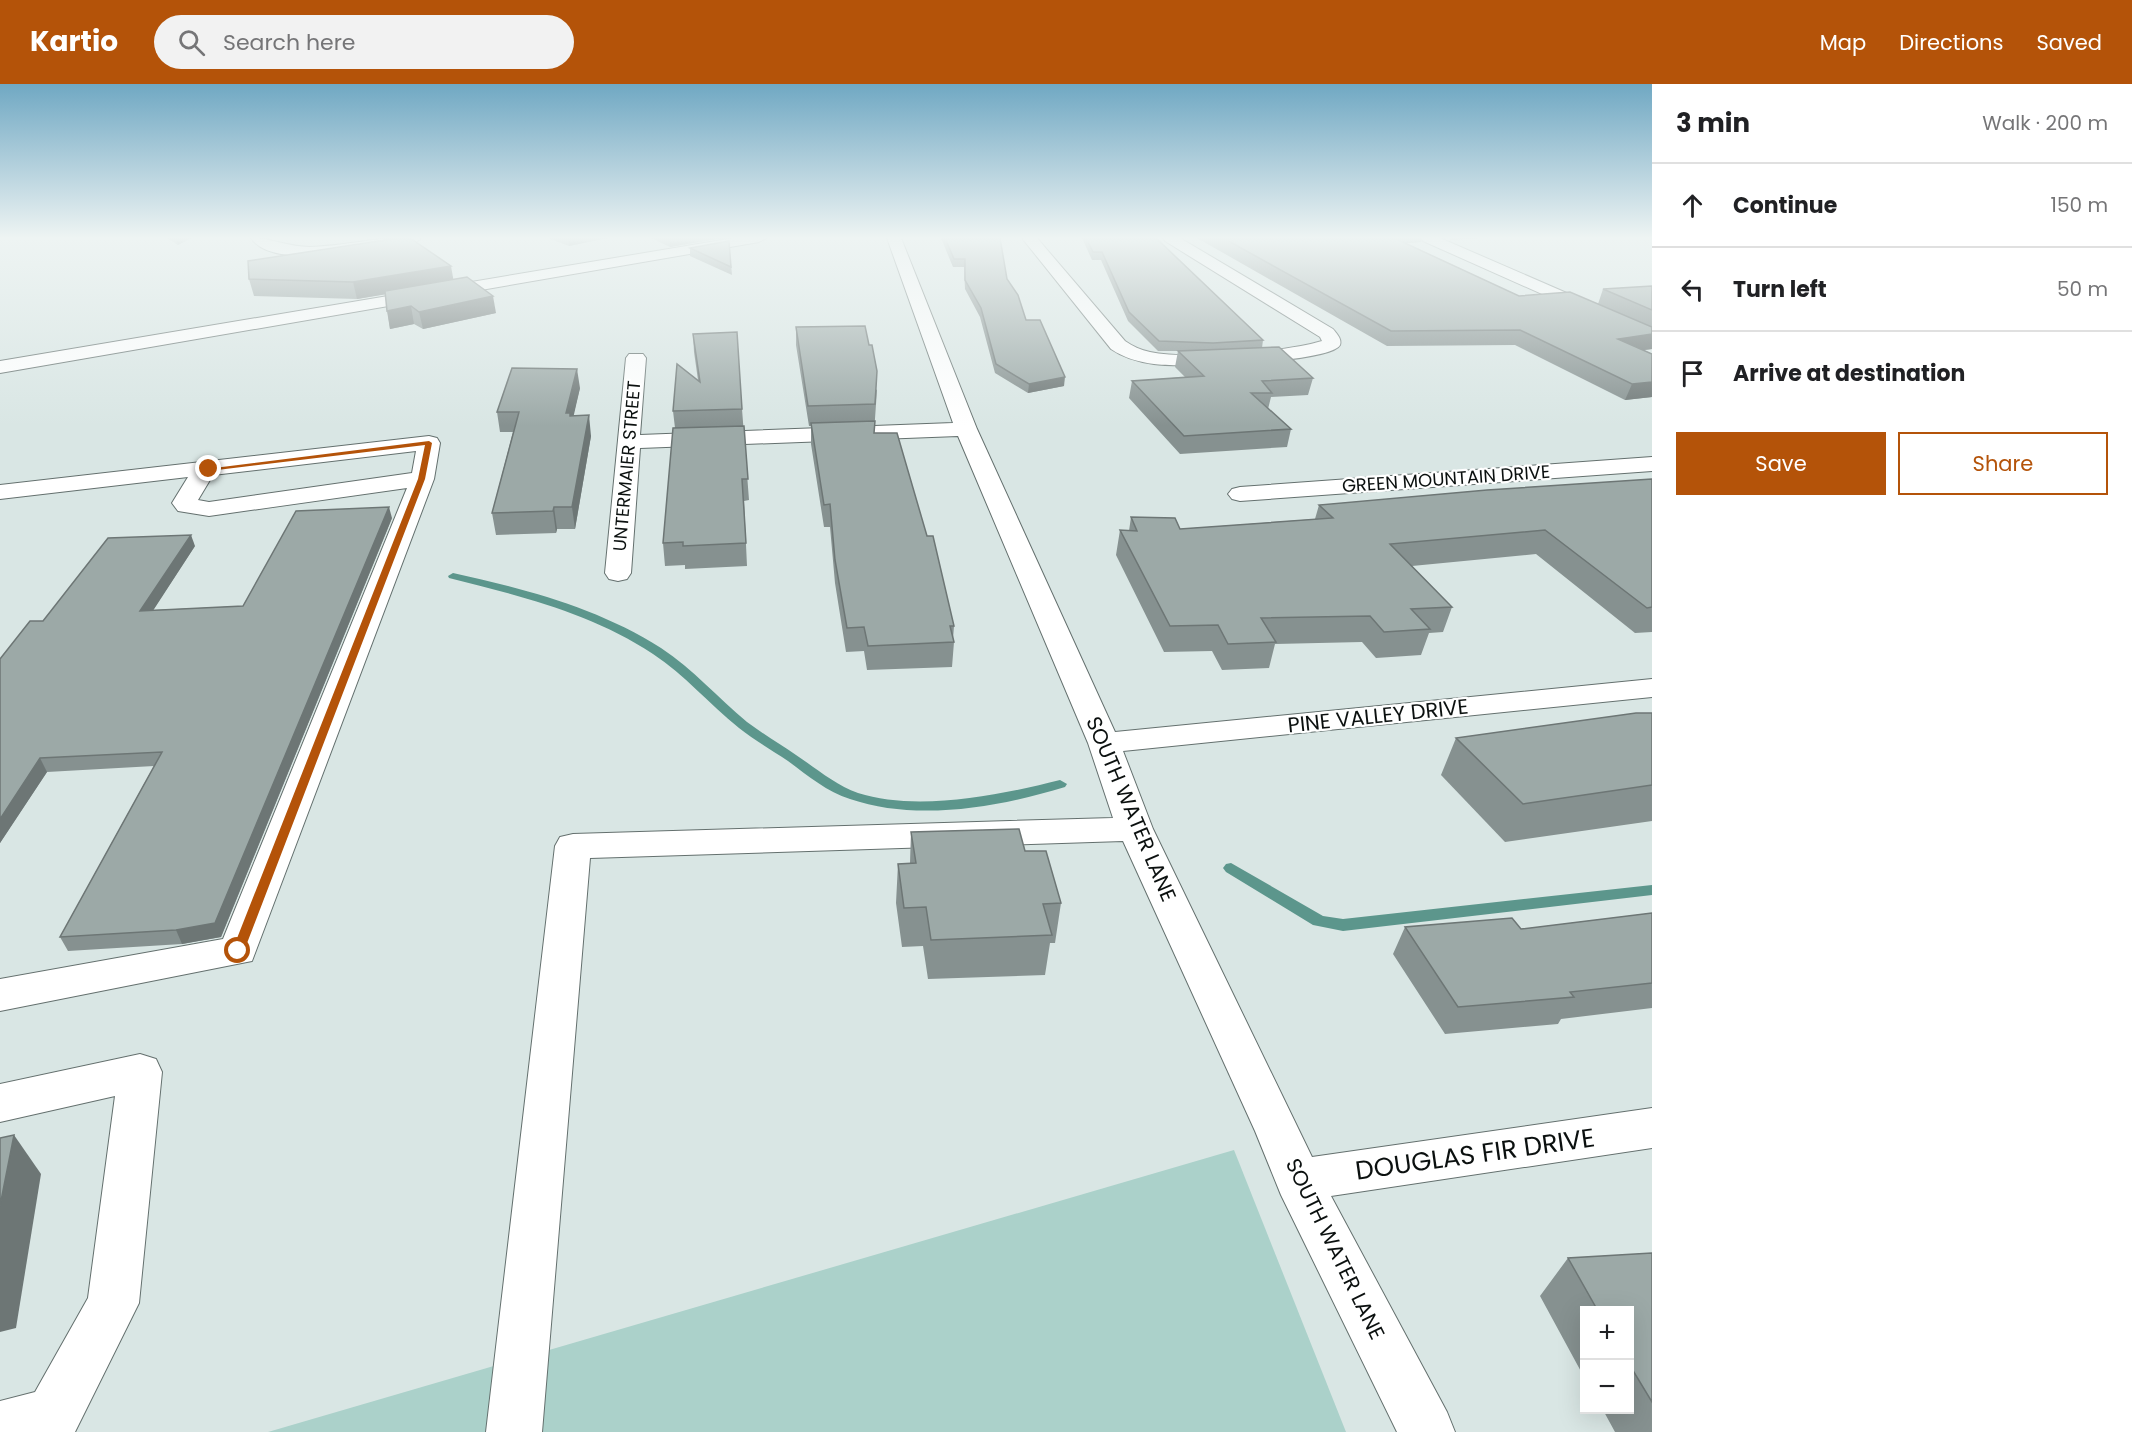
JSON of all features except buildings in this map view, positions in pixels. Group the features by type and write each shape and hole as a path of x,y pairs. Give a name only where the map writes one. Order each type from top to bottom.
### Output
{"street":[{"path":"0,367 389,301"},
{"name":"SOUTH WATER LANE","path":"918,301 966,429 1104,743 1135,829 1278,1131 1298,1180 1426,1432"},
{"path":"1081,301 1118,345 1126,351 1154,358 1190,360 1309,352 1331,344 1327,333 1274,301"},
{"path":"1570,301 1652,337"},
{"name":"UNTERMAIER STREET","path":"618,573 636,358"},
{"path":"629,442 966,429"},
{"path":"0,492 429,443 422,479 238,951 0,995"},
{"name":"GREEN MOUNTAIN DRIVE","path":"1240,494 1652,464"},
{"path":"205,469 184,503 187,506 209,509 422,479"},
{"name":"PINE VALLEY DRIVE","path":"1104,743 1652,688"},
{"path":"514,1432 573,846 1135,829"},
{"path":"0,1103 140,1072 113,1303 53,1416 0,1429"},
{"name":"DOUGLAS FIR DRIVE","path":"1298,1180 1652,1128"}],"green space":[{"path":"1234,1150 1346,1432 268,1432"}],"waterway":[{"path":"453,576 558,604 584,613 633,637 657,651 679,668 749,729 829,784 854,796 900,804 957,804 1014,796 1060,784"},
{"path":"1231,868 1319,921 1343,925 1652,890"}],"route":[{"path":"209,469 429,443 422,479 238,951"}]}
